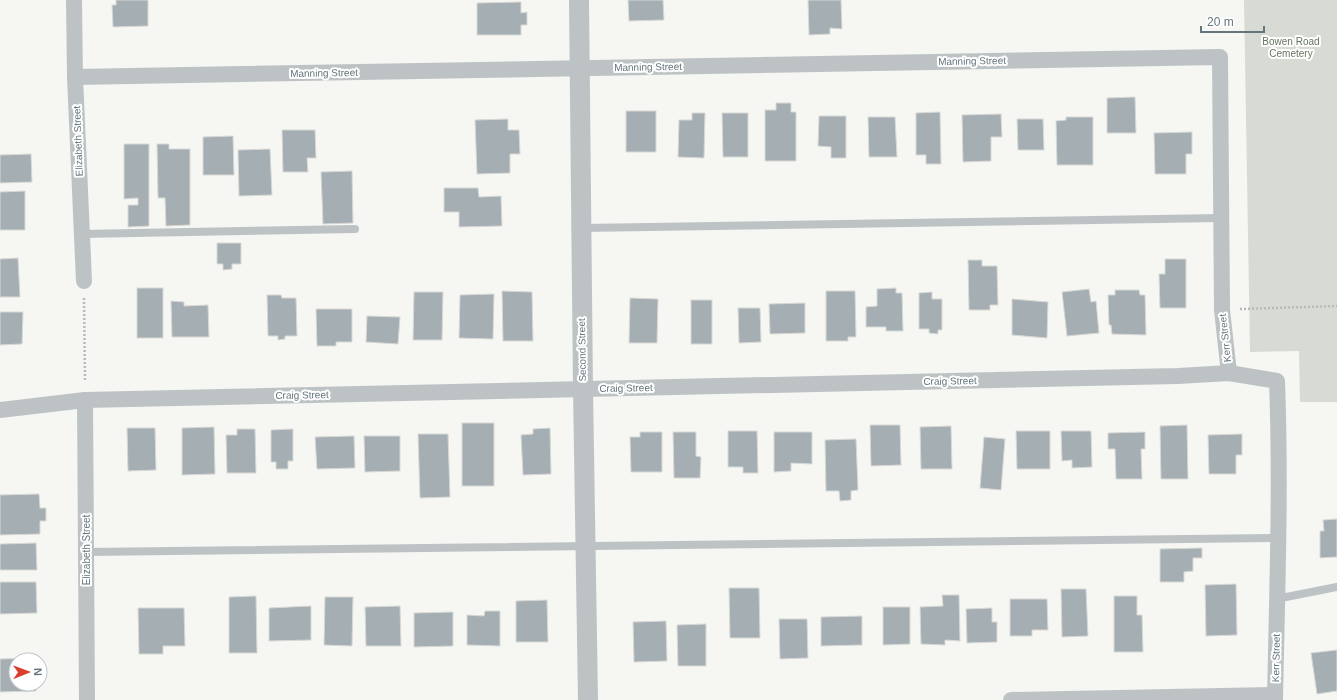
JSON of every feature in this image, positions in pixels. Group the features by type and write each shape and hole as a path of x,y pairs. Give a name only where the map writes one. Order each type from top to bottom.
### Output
{"street":[{"name":"Elizabeth Street","path":"74,0 81,234 84,281"},
{"name":"Second Street","path":"579,0 588,700"},
{"name":"Manning Street","path":"76,77 1220,57"},
{"name":"Kerr Street","path":"1220,57 1222,310 1229,373 1276,381 1278,430 1278,538 1275,698"},
{"name":"Craig Street","path":"0,410 85,400 1178,376 1229,373"},
{"name":"Elizabeth Street","path":"85,400 87,700"},
{"path":"1011,700 1275,698"}],"lane":[{"path":"581,228 1221,218"},
{"path":"81,234 355,229"},
{"path":"86,552 1278,538"},
{"path":"1276,599 1337,587"}],"path":[{"path":"84,281 85,400"},
{"path":"1222,310 1337,306"}],"green space":[{"name":"Bowen Road Cemetery","path":"1244,0 1337,0 1337,402 1300,402 1299,351 1250,352"}],"building":[{"path":"116,0 148,0 148,26 113,27 112,5 116,5"},
{"path":"628,0 663,0 664,20 629,21"},
{"path":"808,0 841,0 842,29 830,28 830,34 809,35"},
{"path":"521,2 521,13 527,12 527,25 521,25 521,35 477,35 477,3"},
{"path":"1135,97 1136,133 1107,133 1107,98"},
{"path":"776,103 791,103 791,112 796,112 796,161 765,161 765,110 776,110"},
{"path":"626,111 656,111 656,152 626,152"},
{"path":"940,112 941,164 926,164 926,155 916,155 916,113"},
{"path":"692,113 705,113 704,158 678,157 679,120 692,120"},
{"path":"722,113 748,113 748,157 723,157"},
{"path":"1001,114 1002,137 991,137 991,161 963,162 962,115"},
{"path":"819,116 846,116 846,158 831,158 831,147 818,146"},
{"path":"868,117 895,117 897,157 869,157"},
{"path":"1066,117 1093,117 1093,165 1057,165 1056,121 1066,120"},
{"path":"508,119 508,130 519,130 520,154 510,154 510,173 477,174 475,120"},
{"path":"1017,119 1043,119 1044,150 1018,150"},
{"path":"282,130 315,130 316,158 307,158 308,172 283,172"},
{"path":"1192,132 1192,154 1186,154 1186,174 1155,174 1154,133"},
{"path":"233,136 234,175 203,175 203,137"},
{"path":"124,144 149,144 149,226 128,227 128,205 138,205 138,198 124,199"},
{"path":"157,144 169,144 169,149 190,149 190,225 166,226 165,198 158,198"},
{"path":"270,149 272,195 239,196 238,150"},
{"path":"31,154 32,182 0,183 0,155"},
{"path":"352,171 353,223 323,224 321,172"},
{"path":"444,188 478,188 479,197 501,196 502,226 459,227 459,212 444,212"},
{"path":"25,191 25,230 0,230 0,192"},
{"path":"217,243 241,243 241,264 232,264 232,269 223,270 223,264 217,264"},
{"path":"18,258 20,297 0,297 0,259"},
{"path":"1165,259 1186,259 1186,308 1160,308 1159,274 1165,274"},
{"path":"968,260 982,260 982,266 997,266 998,305 990,305 990,310 969,310"},
{"path":"137,288 163,288 163,338 137,338"},
{"path":"896,288 896,293 902,293 903,331 886,331 886,327 866,327 866,307 877,306 877,289"},
{"path":"1089,289 1091,302 1096,301 1099,333 1067,336 1062,292"},
{"path":"1115,290 1139,290 1140,295 1145,295 1146,335 1112,334 1111,325 1109,325 1108,295 1115,295"},
{"path":"502,291 532,292 533,341 503,341"},
{"path":"826,291 855,291 856,337 848,337 848,341 826,341"},
{"path":"414,292 443,292 442,340 413,340"},
{"path":"932,292 932,299 942,299 942,330 938,330 938,334 929,333 929,329 919,329 919,293"},
{"path":"494,294 493,339 459,338 460,295"},
{"path":"267,295 281,295 282,298 296,298 297,336 285,336 285,339 278,340 278,336 268,336"},
{"path":"630,298 658,299 657,343 629,343"},
{"path":"1012,299 1048,302 1047,338 1012,335"},
{"path":"691,300 712,300 712,344 691,344"},
{"path":"171,301 184,302 184,306 208,305 209,337 172,337"},
{"path":"805,303 805,333 770,334 769,304"},
{"path":"738,308 760,308 761,342 739,343"},
{"path":"316,309 352,309 352,342 336,342 336,346 317,346"},
{"path":"0,312 23,312 22,344 0,345"},
{"path":"367,316 400,317 398,344 366,342"},
{"path":"462,423 494,423 494,486 462,486"},
{"path":"870,425 900,425 901,465 871,466"},
{"path":"1187,425 1188,479 1161,479 1160,426"},
{"path":"951,426 952,469 921,469 920,427"},
{"path":"214,427 215,474 182,475 182,428"},
{"path":"127,428 155,428 156,470 128,471"},
{"path":"550,428 551,474 523,475 521,435 533,434 533,429"},
{"path":"237,429 255,429 256,473 227,473 226,435 237,435"},
{"path":"293,429 293,461 288,461 288,469 276,469 276,462 271,462 271,430"},
{"path":"728,431 757,431 758,473 743,473 743,467 728,467"},
{"path":"1016,431 1050,431 1050,469 1017,469"},
{"path":"1061,431 1091,431 1092,467 1072,468 1072,460 1062,461"},
{"path":"640,432 662,432 662,472 631,472 630,437 640,437"},
{"path":"673,432 696,432 696,456 701,457 700,478 674,478"},
{"path":"774,432 812,432 812,464 791,463 791,471 774,472"},
{"path":"1145,432 1145,449 1141,449 1142,479 1116,479 1115,449 1108,449 1108,433"},
{"path":"418,434 448,434 450,497 420,498"},
{"path":"1242,434 1242,455 1236,455 1236,474 1209,474 1208,435"},
{"path":"354,436 355,468 317,469 315,437"},
{"path":"364,436 400,436 400,471 365,472"},
{"path":"984,437 1005,439 1001,490 980,488"},
{"path":"856,439 858,490 851,491 851,500 840,501 839,491 826,491 825,440"},
{"path":"39,494 40,508 46,508 46,521 40,521 40,534 0,535 0,495"},
{"path":"1337,519 1337,557 1320,558 1320,531 1324,531 1323,520"},
{"path":"36,543 37,570 0,570 0,544"},
{"path":"1202,548 1202,558 1193,558 1193,571 1184,572 1184,582 1160,582 1160,549"},
{"path":"0,582 36,582 37,613 0,614"},
{"path":"1236,584 1237,635 1206,636 1205,585"},
{"path":"729,588 759,588 760,638 730,638"},
{"path":"1061,589 1086,589 1088,636 1062,637"},
{"path":"942,595 959,595 960,641 945,640 945,645 921,644 920,607 943,606"},
{"path":"256,596 257,653 229,653 229,597"},
{"path":"1114,596 1137,596 1137,615 1142,615 1143,652 1114,652"},
{"path":"325,597 353,597 352,646 324,645"},
{"path":"1010,599 1047,599 1048,630 1032,630 1032,636 1010,636"},
{"path":"547,600 548,642 516,642 516,601"},
{"path":"311,606 311,640 269,641 269,608"},
{"path":"400,606 401,646 366,646 365,607"},
{"path":"883,607 910,607 910,644 883,645"},
{"path":"138,608 184,608 185,646 163,646 163,654 139,654"},
{"path":"992,608 992,622 997,622 997,642 967,643 966,609"},
{"path":"485,611 500,611 500,646 467,645 467,615 484,616"},
{"path":"453,612 453,646 414,647 414,613"},
{"path":"862,616 862,645 821,646 821,617"},
{"path":"779,619 807,619 808,658 780,659"},
{"path":"666,621 667,661 634,662 633,622"},
{"path":"706,624 706,666 678,666 677,625"},
{"path":"1337,650 1337,691 1317,694 1311,653"},
{"path":"0,659 8,659 8,692 0,692"}]}
